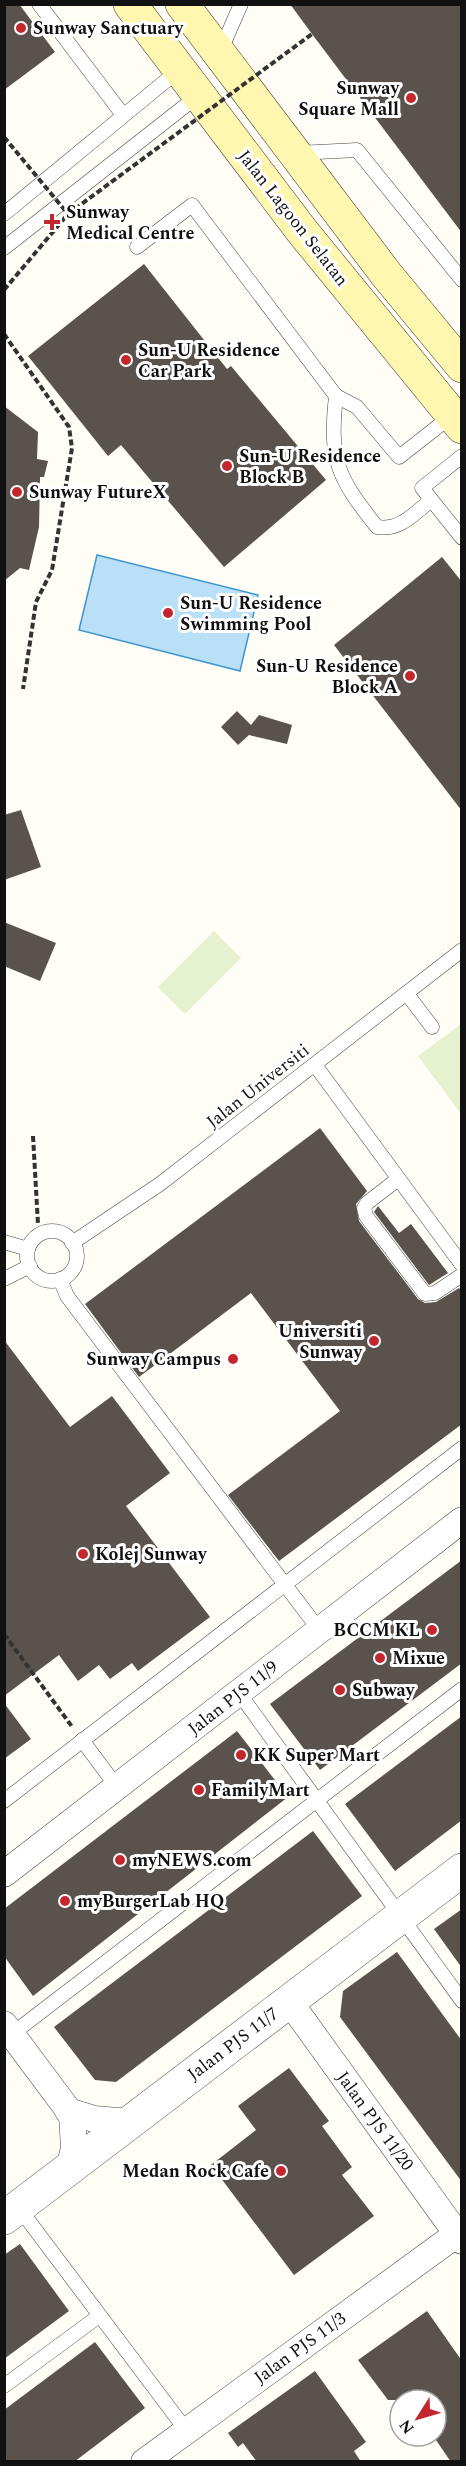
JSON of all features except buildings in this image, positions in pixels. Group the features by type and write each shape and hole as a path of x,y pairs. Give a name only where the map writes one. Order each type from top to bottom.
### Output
{"main road":[{"name":"Jalan Lagoon Selatan","path":"130,4 302,231 458,418"},
{"path":"182,4 386,274 462,366"}],"street":[{"name":"Jalan PJS 11/9","path":"4,1874 462,1520"},
{"name":"Jalan PJS 11/7","path":"12,2213 462,1870"},
{"name":"Jalan PJS 11/20","path":"289,2001 459,2237"},
{"path":"8,2029 72,2115 74,2148 69,2169"},
{"path":"68,2111 94,2119 129,2122"},
{"name":"Jalan PJS 11/3","path":"144,2462 179,2445 459,2237"}],"lane":[{"path":"39,4 123,115"},
{"path":"219,54 241,4"},
{"path":"4,214 123,115 189,83"},
{"path":"4,248 189,83"},
{"path":"293,153 357,150 462,280"},
{"path":"137,247 192,205 336,396 357,407 399,457 422,438 458,418"},
{"path":"336,396 333,435 336,463 345,485 377,527 390,529 400,525 431,500"},
{"path":"462,456 422,488 462,538"},
{"name":"Jalan Universiti","path":"72,1243 160,1184 462,950"},
{"path":"407,994 432,1027"},
{"path":"315,1065 462,1265"},
{"path":"398,1179 367,1203 364,1208 366,1216 425,1294 435,1293 462,1275"},
{"path":"51,1231 66,1235 72,1243 76,1262 73,1269 60,1279 45,1280 30,1266 28,1249 36,1236 51,1231"},
{"path":"4,1242 28,1249"},
{"path":"4,1279 30,1266"},
{"path":"60,1279 67,1296 320,1631"},
{"path":"4,1800 462,1448"},
{"path":"8,2029 316,1801 462,1689"},
{"path":"239,1693 462,2001"},
{"path":"82,1740 117,1787"},
{"path":"12,2213 99,2316 179,2445"},
{"path":"4,2386 99,2316"}],"path":[{"path":"4,290 68,214 312,34"},
{"path":"4,137 68,214"},
{"path":"4,334 69,427 72,448 52,570 36,602 23,689"},
{"path":"33,1136 38,1224"},
{"path":"4,1634 61,1711"}],"green space":[{"path":"214,931 241,958 185,1014 158,987"},
{"path":"461,1024 461,1114 418,1056"}],"water":[{"name":"Sun-U Residence Swimming Pool","path":"97,555 258,595 240,671 79,630"}],"place":[{"name":"Sunway Sanctuary","path":"21,28"},
{"name":"Sunway Square Mall","path":"411,98"},
{"name":"Sunway Medical Centre","path":"52,222"},
{"name":"Sun-U Residence Car Park","path":"126,360"},
{"name":"Sun-U Residence Block B","path":"227,466"},
{"name":"Sunway FutureX","path":"17,492"},
{"name":"Sun-U Residence Swimming Pool","path":"168,613"},
{"name":"Sun-U Residence Block A","path":"410,676"},
{"name":"Universiti Sunway","path":"374,1341"},
{"name":"Sunway Campus","path":"233,1359"},
{"name":"Kolej Sunway","path":"83,1554"},
{"name":"BCCM KL","path":"432,1630"},
{"name":"Mixue","path":"380,1658"},
{"name":"Subway","path":"340,1690"},
{"name":"KK Super Mart","path":"241,1755"},
{"name":"FamilyMart","path":"199,1790"},
{"name":"myNEWS.com","path":"120,1860"},
{"name":"myBurgerLab HQ","path":"65,1901"},
{"name":"Medan Rock Cafe","path":"281,2171"}]}
